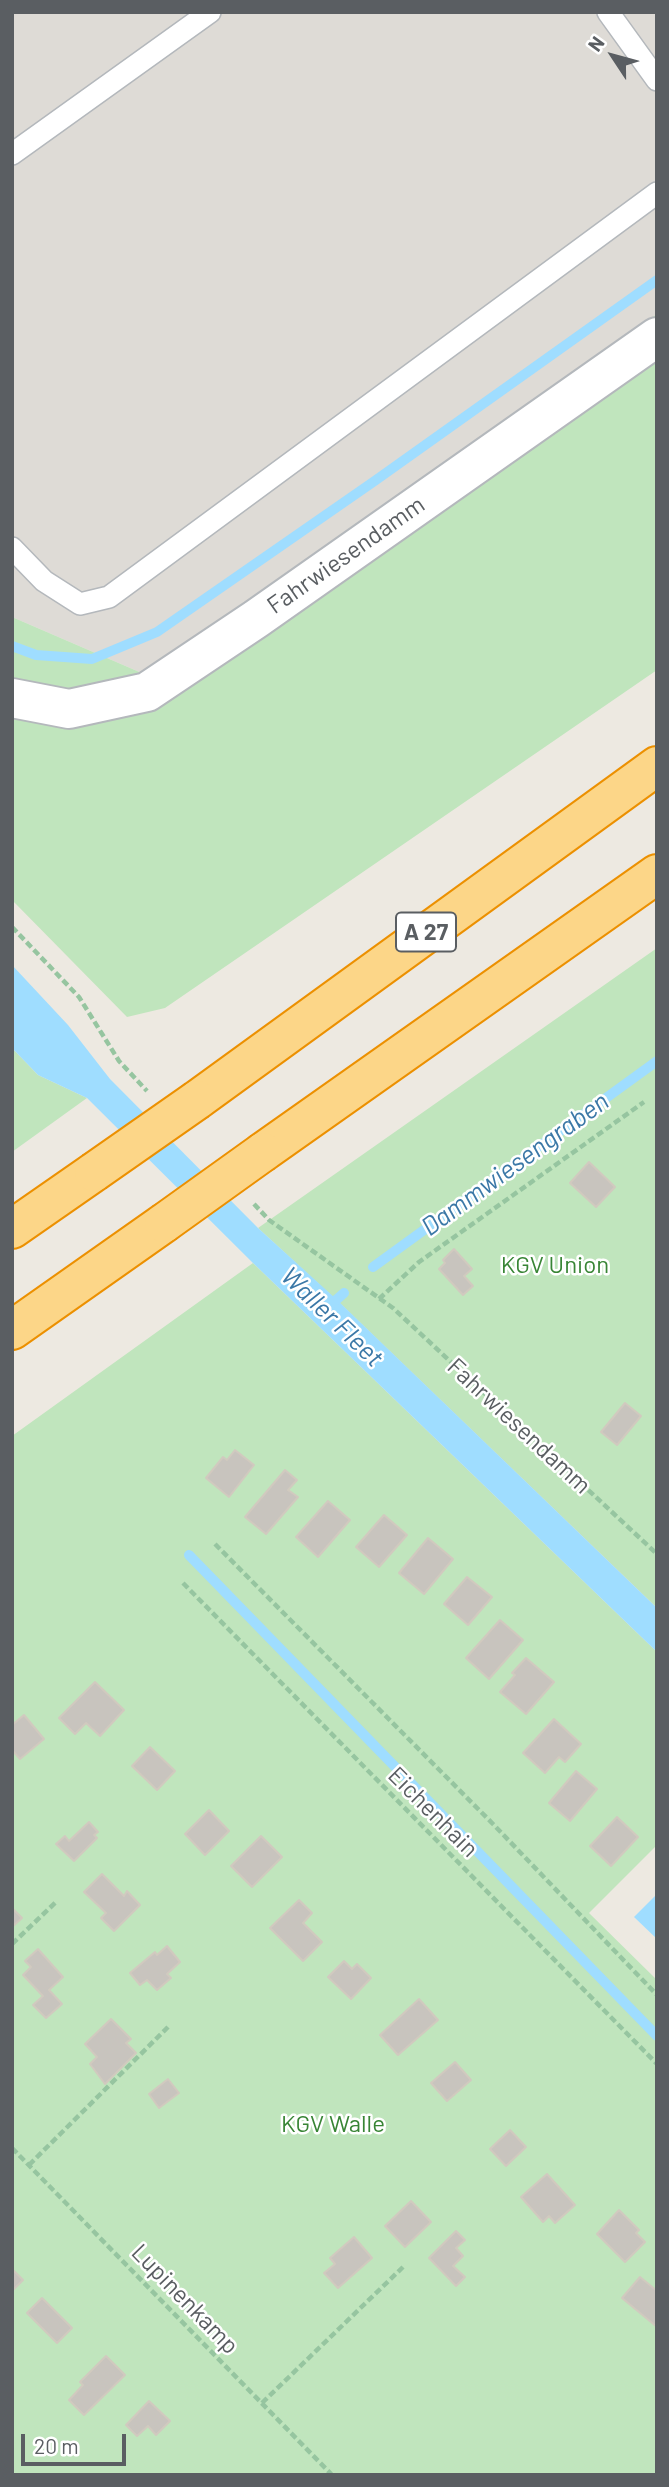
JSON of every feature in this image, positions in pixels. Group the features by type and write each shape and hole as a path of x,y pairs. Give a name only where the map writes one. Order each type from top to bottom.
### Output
{"highway":[{"name":"A 27","path":"12,1229 197,1100 657,766"},
{"path":"12,1330 657,874"}],"street":[{"name":"Fahrwiesendamm","path":"12,698 69,709 146,692 256,619 657,337"}],"lane":[{"path":"12,154 210,12"},
{"path":"608,12 657,80"},
{"path":"12,548 44,581 80,604 110,597 657,194"}],"path":[{"path":"12,926 79,997 119,1061"},
{"path":"379,1299 419,1262 644,1102"},
{"name":"Fahrwiesendamm","path":"269,1220 393,1308 657,1555"},
{"path":"215,1544 493,1824 657,1995"},
{"name":"Eichenhain","path":"183,1583 657,2064"},
{"path":"12,1944 56,1902"},
{"path":"29,2165 168,2027"},
{"name":"Lupinenkamp","path":"12,2148 332,2475"},
{"path":"262,2403 403,2267"}],"shaded area":[{"path":"12,12 657,12 657,314 144,674 12,617"}],"green space":[{"path":"657,314 657,670 165,1008 127,1017 12,900 12,617 144,674"},
{"name":"KGV Union","path":"657,948 657,1608 258,1228"},
{"path":"12,1048 38,1075 87,1098 12,1152"},
{"name":"KGV Walle","path":"253,1263 657,1652 657,1845 589,1913 657,1980 657,2475 12,2475 12,1436"}],"water":[{"name":"Waller Fleet","path":"12,965 68,1025 110,1079 258,1228 335,1298 657,1608 657,1652 253,1263 87,1098 38,1075 12,1048"},
{"path":"657,1894 657,1939 634,1917"}],"building":[{"path":"589,1162 615,1187 596,1207 570,1183"},
{"path":"454,1249 472,1269 464,1276 473,1286 463,1295 439,1269 445,1263 443,1260"},
{"path":"625,1403 641,1416 617,1445 601,1432"},
{"path":"235,1450 254,1465 229,1497 206,1478 223,1457 227,1460"},
{"path":"285,1470 297,1480 288,1490 298,1497 266,1534 245,1517"},
{"path":"328,1501 350,1520 318,1557 296,1537"},
{"path":"384,1515 407,1535 379,1567 356,1547"},
{"path":"428,1538 453,1559 424,1594 399,1573"},
{"path":"467,1577 492,1597 468,1625 444,1604"},
{"path":"500,1620 523,1640 489,1679 466,1658"},
{"path":"526,1658 554,1682 526,1714 500,1692"},
{"path":"95,1682 124,1710 100,1736 86,1723 75,1734 59,1718"},
{"path":"24,1715 44,1739 20,1759 12,1750 12,1725"},
{"path":"554,1719 581,1744 565,1762 559,1757 545,1773 523,1753"},
{"path":"150,1747 175,1771 157,1790 132,1766"},
{"path":"576,1771 597,1789 570,1821 549,1803"},
{"path":"209,1810 229,1831 205,1855 185,1834"},
{"path":"617,1817 638,1837 611,1866 590,1846"},
{"path":"89,1822 98,1832 94,1835 97,1838 74,1861 56,1844 65,1836 69,1841"},
{"path":"261,1836 282,1857 252,1887 231,1866"},
{"path":"102,1874 124,1896 127,1891 140,1905 114,1931 101,1918 106,1913 84,1892"},
{"path":"299,1900 312,1913 303,1923 322,1942 303,1961 270,1928"},
{"path":"12,1908 22,1918 12,1927"},
{"path":"167,1946 180,1962 167,1974 171,1978 157,1990 147,1980 140,1985 130,1973 155,1952 157,1955"},
{"path":"38,1949 63,1977 49,1990 62,2004 46,2018 33,2005 43,1996 23,1975 31,1967 25,1961"},
{"path":"344,1961 352,1969 357,1964 371,1978 351,1999 328,1977"},
{"path":"419,1999 438,2020 398,2055 380,2035"},
{"path":"111,2019 131,2039 126,2043 136,2053 105,2084 90,2064 97,2057 85,2044"},
{"path":"455,2062 471,2080 447,2101 431,2083"},
{"path":"168,2079 179,2093 159,2108 149,2094"},
{"path":"510,2130 526,2147 506,2166 490,2149"},
{"path":"547,2174 575,2205 555,2223 549,2216 543,2222 521,2197"},
{"path":"411,2201 431,2222 405,2247 385,2226"},
{"path":"619,2210 639,2230 636,2233 645,2242 625,2262 597,2234"},
{"path":"456,2231 465,2240 456,2248 463,2256 453,2266 465,2277 456,2286 429,2258"},
{"path":"354,2237 372,2258 338,2288 324,2273 335,2264 330,2258"},
{"path":"12,2269 23,2280 12,2291"},
{"path":"640,2277 657,2291 657,2327 622,2298"},
{"path":"42,2298 72,2328 57,2343 27,2313"},
{"path":"106,2356 125,2375 84,2415 69,2400 83,2385 80,2382"},
{"path":"149,2401 170,2421 156,2435 148,2426 137,2436 126,2425"}],"waterway":[{"path":"12,646 36,655 92,659 157,632 657,280"},
{"name":"Dammwiesengraben","path":"373,1267 657,1061"},
{"name":"Dammwiesengraben","path":"327,1308 344,1293"},
{"path":"189,1555 657,2036"}]}
